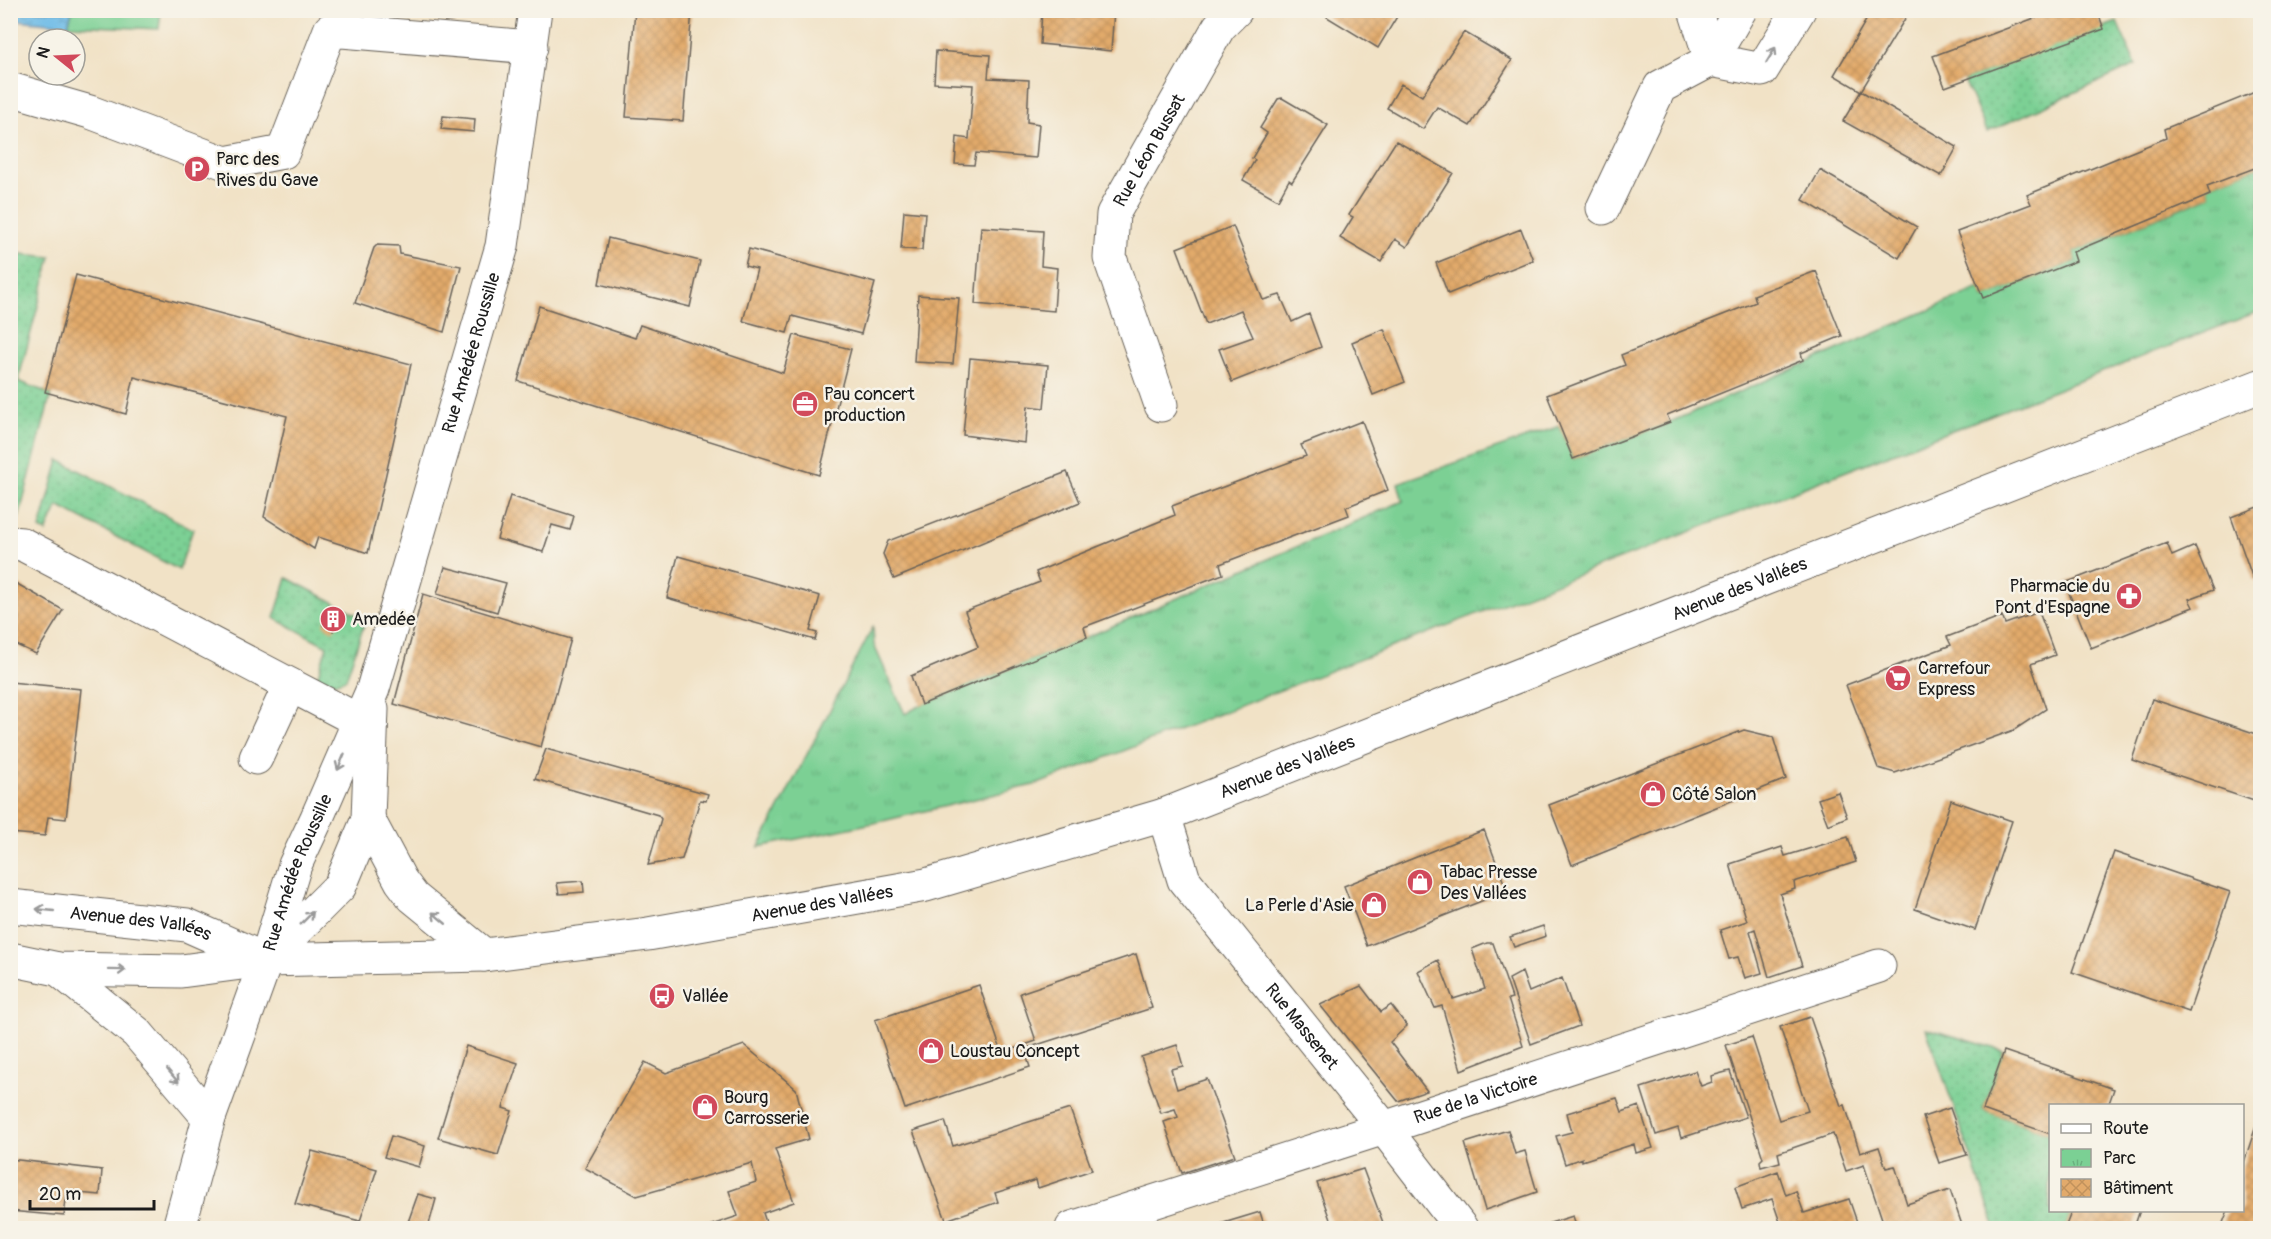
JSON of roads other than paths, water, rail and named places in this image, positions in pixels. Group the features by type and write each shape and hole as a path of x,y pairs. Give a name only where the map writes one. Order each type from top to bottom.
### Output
{"street":[{"name":"Rue Amédée Roussille","path":"266,960 295,865 373,689 502,246 535,10"},
{"path":"1695,10 1712,60"},
{"path":"1603,208 1660,87 1712,60 1740,10"},
{"path":"1712,60 1762,70 1798,10"},
{"name":"Rue Léon Bussat","path":"1161,405 1110,258 1113,214 1221,16"},
{"path":"10,89 90,112 225,162 283,152 330,30 531,47"},
{"name":"Avenue des Vallées","path":"10,959 58,969 181,971 266,960 484,955 648,934 926,885 1164,815 2260,386"},
{"path":"10,543 22,544 359,721"},
{"path":"255,758 290,685"},
{"name":"Rue Amédée Roussille","path":"266,960 340,886 368,819 373,689"},
{"name":"Rue Massenet","path":"1164,815 1184,880 1384,1128 1461,1228"},
{"path":"368,819 401,881 413,897 484,955"},
{"name":"Avenue des Vallées","path":"10,906 187,925 266,960"},
{"path":"179,1228 209,1118 266,960"},
{"name":"Rue de la Victoire","path":"1072,1228 1879,966"},
{"path":"58,969 137,1034 209,1118"}],"water":[{"path":"18,10 72,11 68,25 18,20"}],"place":[{"name":"Parc des Rives du Gave","path":"197,169"},
{"name":"Pau concert production","path":"805,404"},
{"name":"Pharmacie du Pont d'Espagne","path":"2129,596"},
{"name":"Amedée","path":"333,619"},
{"name":"Carrefour Express","path":"1898,678"},
{"name":"Côté Salon","path":"1653,794"},
{"name":"Tabac Presse Des Vallées","path":"1420,882"},
{"name":"La Perle d'Asie","path":"1374,905"},
{"name":"Vallée","path":"662,996"},
{"name":"Loustau Concept","path":"931,1051"},
{"name":"Bourg Carrosserie","path":"705,1107"}]}
